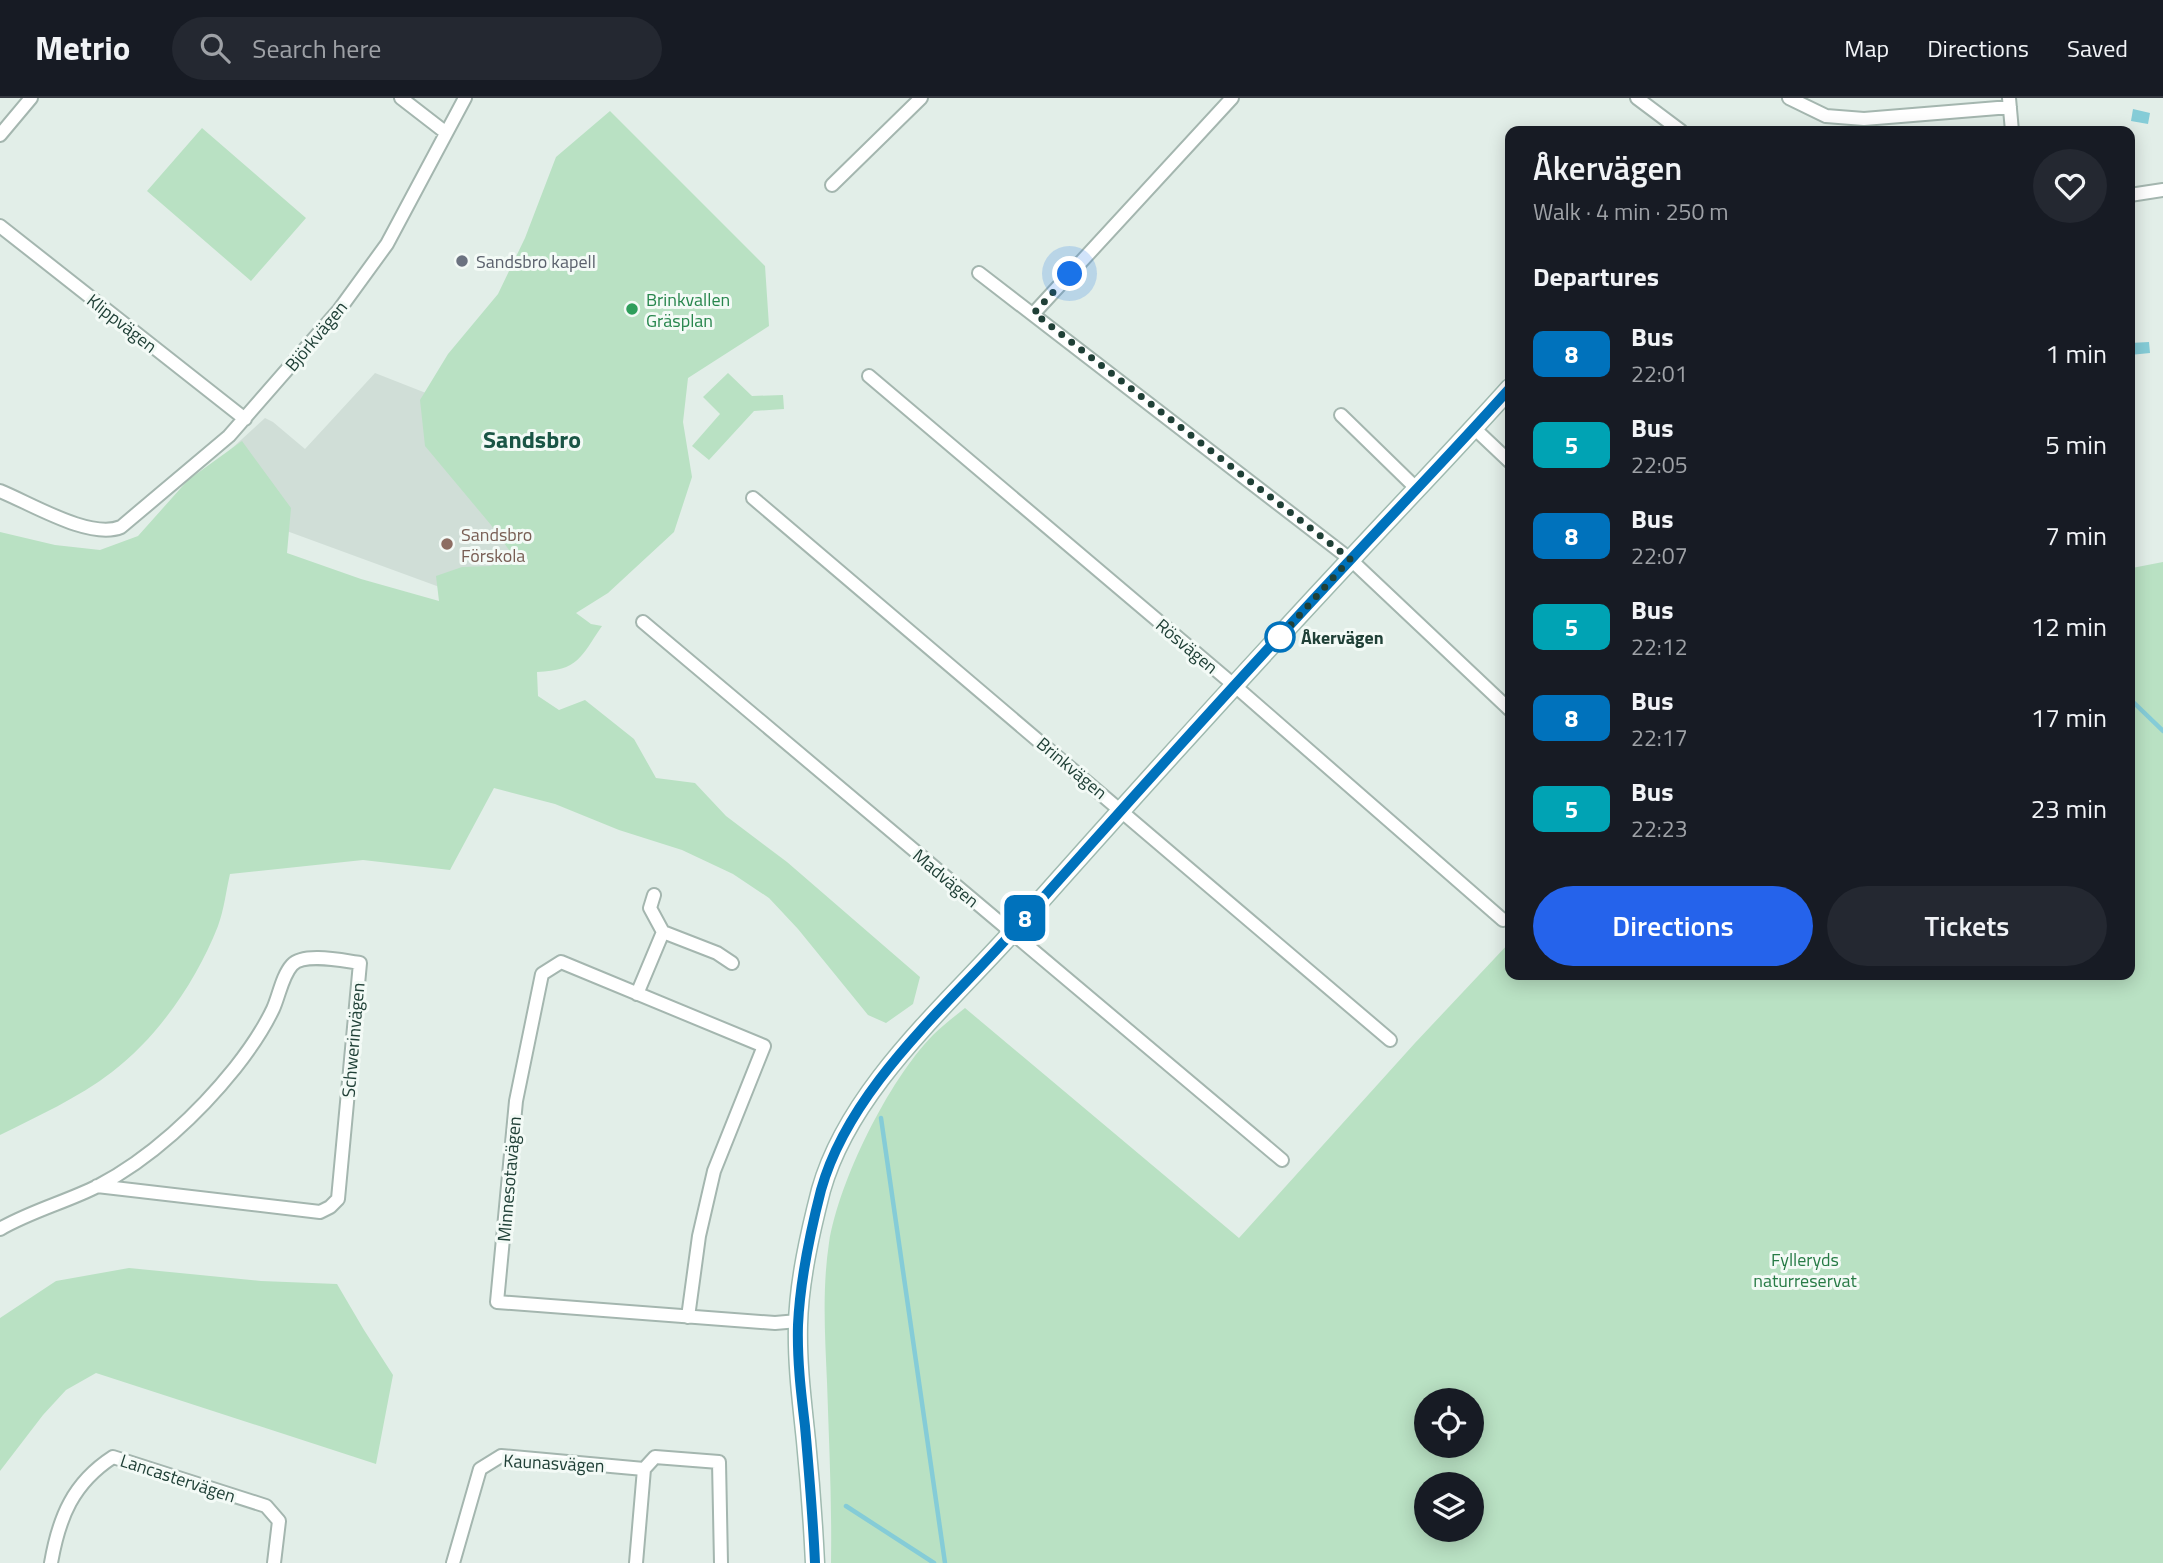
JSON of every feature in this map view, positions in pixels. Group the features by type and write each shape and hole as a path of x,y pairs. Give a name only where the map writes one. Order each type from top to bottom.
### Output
{"street":[{"path":"0,135 31,98"},
{"path":"401,98 445,132"},
{"name":"Björkvägen","path":"0,491 86,527 102,531 121,527 176,482 229,436 331,320 387,244 465,98"},
{"path":"832,185 921,98"},
{"path":"1034,313 1232,98"},
{"path":"1637,98 1674,126"},
{"path":"1789,98 1826,116 1864,119 2009,103 2011,126"},
{"path":"2135,194 2163,190"},
{"name":"Klippvägen","path":"0,226 245,419"},
{"path":"979,272 1350,559 1505,705"},
{"name":"Rösvägen","path":"869,376 1235,686 1503,920"},
{"path":"815,1563 812,1498 798,1362 798,1321 822,1187 843,1138 875,1086 899,1054 1350,559 1505,394"},
{"path":"1340,415 1417,489"},
{"path":"1474,428 1505,457"},
{"name":"Brinkvägen","path":"753,498 1390,1040"},
{"name":"Madvägen","path":"643,622 1282,1160"},
{"path":"654,895 649,908 663,932 717,953 732,963"},
{"path":"637,994 663,932"},
{"name":"Schwerinvägen","path":"0,1229 33,1212 97,1186 140,1158 190,1116 226,1078 262,1030 293,964 303,959 360,963 338,1199 330,1208 320,1212 97,1186"},
{"name":"Minnesotavägen","path":"688,1317 699,1236 714,1171 764,1046 561,962 542,974 516,1101 497,1302 688,1317 775,1323 798,1321"},
{"name":"Kaunasvägen","path":"453,1563 480,1469 501,1456 645,1469 655,1457 719,1462 721,1563"},
{"name":"Lancastervägen","path":"51,1563 56,1536 70,1501 92,1471 113,1457 266,1506 279,1521 274,1563"},
{"path":"636,1563 645,1469"}],"shaded area":[{"name":"Sandsbro Förskola","path":"375,373 431,395 601,480 464,596 183,493 265,418 305,449"}],"green space":[{"path":"610,111 765,266 769,326 688,378 683,422 692,477 674,532 608,593 576,613 591,624 602,626 583,654 570,665 537,672 538,696 559,710 585,700 634,739 656,778 695,783 726,816 787,862 920,977 913,1004 886,1023 868,1015 798,929 769,898 733,874 682,850 619,830 555,804 494,788 450,870 363,860 230,874 220,920 209,946 187,987 160,1025 129,1058 86,1090 0,1135 0,532 55,545 100,550 138,536 188,480 242,441 291,508 287,553 361,579 439,601 436,576 462,567 491,566 512,554 425,446 420,400 448,354 498,294 525,238 556,157"},
{"path":"202,128 306,218 251,281 147,191"},
{"path":"728,373 752,396 783,395 784,409 754,411 709,460 692,446 720,414 703,397"},
{"name":"Fylleryds naturreservat","path":"2163,562 2163,1563 831,1563 825,1295 834,1218 854,1162 899,1078 933,1035 965,1008 1239,1238 1505,947 1505,980 2135,980 2135,567"},
{"path":"129,1268 261,1281 337,1284 393,1375 376,1464 96,1373 66,1390 0,1471 0,1318 56,1281"}],"water":[{"path":"2133,109 2150,113 2148,124 2131,121"},
{"path":"2149,342 2150,353 2135,354 2135,343"}],"waterway":[{"path":"2135,704 2163,731"},
{"path":"881,1118 945,1563"},
{"path":"846,1506 934,1563"}],"bus line":[{"name":"8","path":"815,1563 812,1498 798,1362 798,1321 822,1187 843,1138 875,1086 930,1019 1011,934 1350,559 1505,394"}],"place":[{"name":"Sandsbro kapell","path":"462,261"},
{"name":"Brinkvallen Gräsplan","path":"632,309"},
{"name":"Sandsbro Förskola","path":"447,544"},
{"name":"Åkervägen","path":"1280,637"}],"district":[{"name":"Sandsbro","path":"532,439"}],"route":[{"path":"1070,274 1034,313 1350,559 1280,637"}]}
